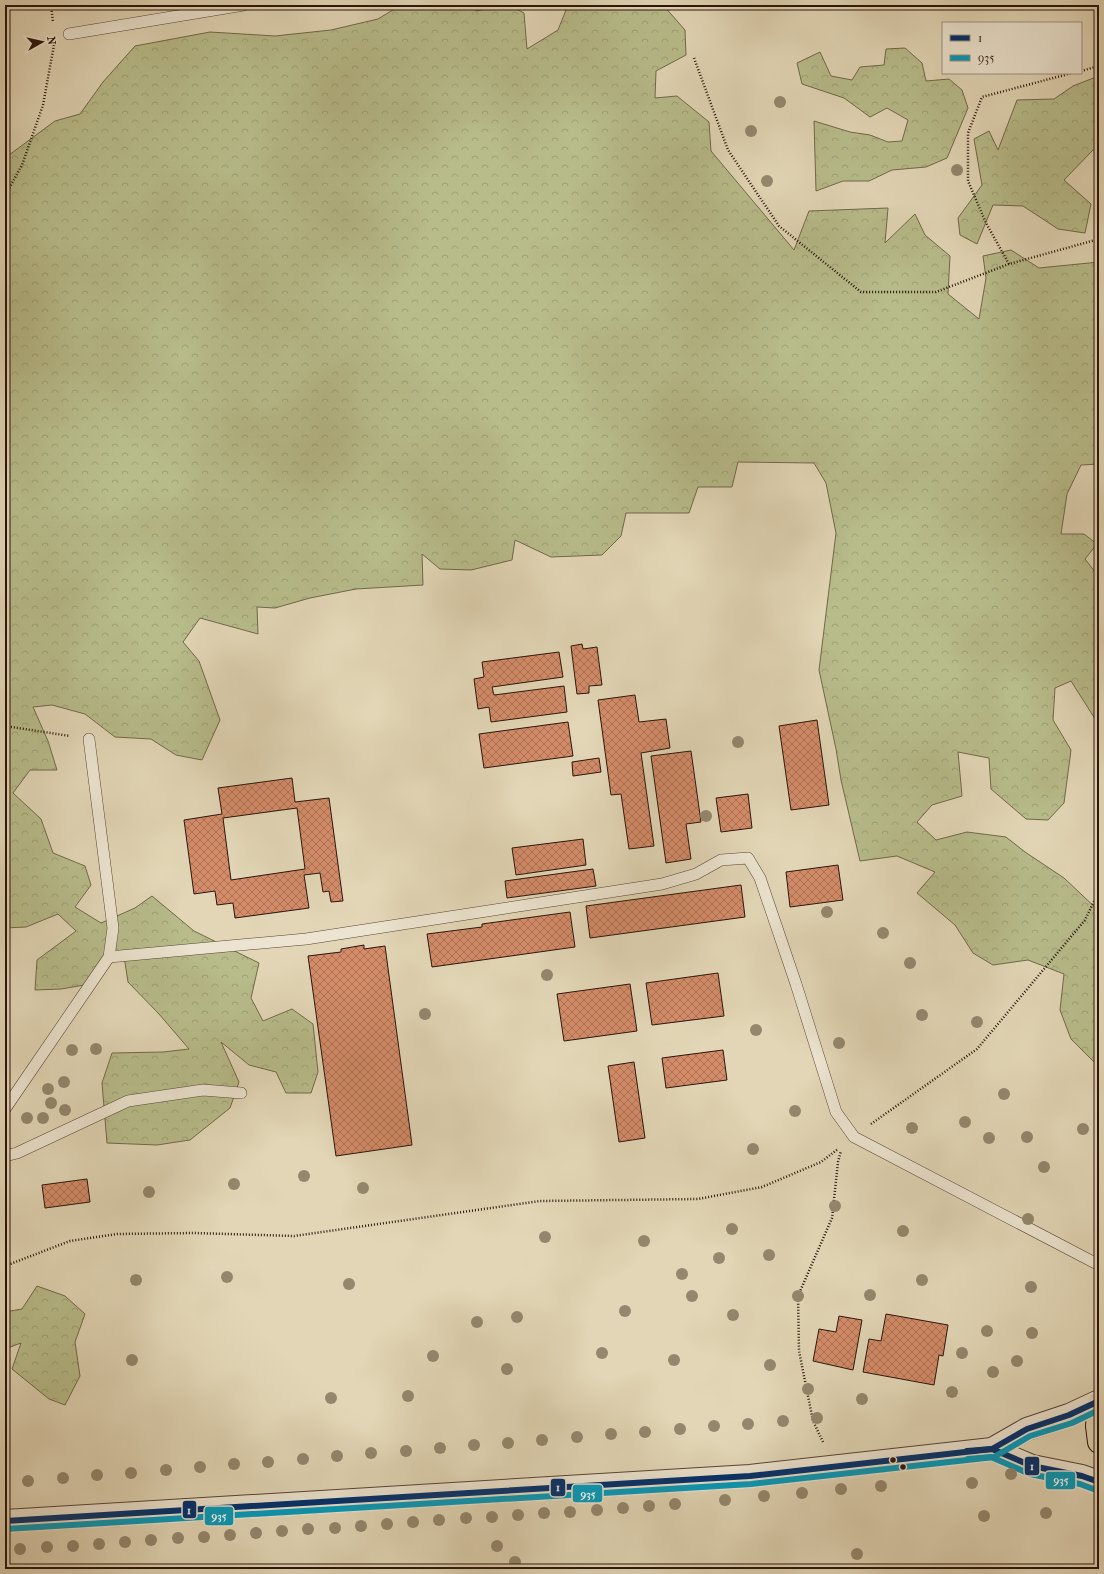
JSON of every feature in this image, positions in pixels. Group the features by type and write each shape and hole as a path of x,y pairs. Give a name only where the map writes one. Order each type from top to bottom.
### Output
{"main road":[{"path":"1099,1402 1099,1442"}],"street":[{"path":"5,1521 750,1476 992,1449 1027,1429 1069,1415 1099,1402"},
{"path":"992,1449 1032,1466 1082,1476 1099,1482"}],"lane":[{"path":"69,34 244,5"},
{"path":"5,1110 109,957 113,928 89,739"},
{"path":"109,957 306,938 662,884 696,874 721,860 748,858 760,878 796,984 836,1112 854,1137 1099,1265"},
{"path":"5,1156 17,1153 128,1101 203,1090 241,1093"}],"path":[{"path":"5,196 22,165 43,105 54,44"},
{"path":"694,58 728,150 779,226 861,292 936,292 1009,264 1099,239"},
{"path":"1082,71 1099,66"},
{"path":"1009,264 986,223 968,181 968,133 982,97 1068,74"},
{"path":"5,726 89,739"},
{"path":"854,1137 977,1049 1085,920 1099,891"},
{"path":"5,1266 70,1241 117,1234 194,1233 294,1236 540,1201 698,1199 762,1186 821,1162 842,1146 838,1162 832,1218 798,1296 799,1351 813,1421 835,1466"}],"green space":[{"path":"401,5 465,5 477,11 502,5 509,5 524,13 527,49 558,30 568,5 663,5 685,30 686,55 656,71 655,98 677,96 709,122 711,151 794,250 809,211 888,208 885,243 915,214 925,235 950,256 948,294 979,319 986,278 983,256 1011,250 1039,268 1099,262 1099,464 1081,465 1067,494 1061,534 1084,534 1097,544 1085,559 1099,577 1099,722 1097,722 1071,681 1055,688 1053,720 1071,750 1064,803 1048,820 1026,819 991,789 989,758 958,752 962,796 932,805 917,822 936,840 967,832 1006,837 1025,852 1064,878 1099,911 1099,1067 1071,1039 1060,1010 1064,974 1028,960 993,965 973,953 955,925 917,893 935,872 897,856 860,861 841,780 819,670 836,533 826,483 814,463 738,462 732,487 698,487 689,513 626,513 621,536 602,555 551,557 515,540 512,560 471,570 440,569 422,554 423,585 356,589 310,598 275,608 257,607 258,634 200,618 183,642 199,661 220,720 202,760 176,755 151,739 115,737 85,714 52,705 33,707 48,741 57,770 30,770 13,793 41,819 53,853 85,866 91,885 75,907 101,923 135,908 152,896 194,931 259,963 251,998 263,1021 292,1009 313,1024 318,1072 311,1093 286,1093 276,1072 249,1065 221,1042 239,1082 230,1108 190,1140 157,1145 107,1143 102,1083 112,1053 163,1052 189,1049 159,1014 128,982 124,956 105,959 96,983 61,989 35,990 37,960 76,931 58,914 26,927 5,928 5,158 55,121 80,114 103,82 135,46 210,32 275,36 331,30 378,19"},
{"path":"905,48 922,63 926,81 949,79 962,90 968,108 947,158 926,167 892,170 869,181 843,181 816,191 814,121 850,132 870,135 888,142 902,141 908,120 887,108 870,117 844,98 802,84 797,63 820,52 831,76 852,80 860,67 884,65 886,49"},
{"path":"1096,77 1099,80 1099,150 1093,150 1064,180 1091,204 1085,233 1058,229 1023,206 993,205 977,244 960,235 958,218 982,185 974,139 989,131 998,150 1017,100 1054,99 1073,86"},
{"path":"37,1286 65,1296 85,1314 75,1342 80,1376 65,1405 49,1399 12,1369 21,1343 5,1349 5,1312 22,1309"}],"building":[{"path":"582,644 583,649 597,647 602,685 589,686 589,693 577,694 571,646"},
{"path":"559,652 563,677 492,687 494,695 564,686 567,712 491,722 489,707 478,709 474,679 484,677 482,662"},
{"path":"635,695 639,722 666,719 670,748 641,753 654,846 629,849 621,794 611,795 598,700"},
{"path":"817,720 829,805 791,810 779,726"},
{"path":"568,722 573,756 484,768 479,734"},
{"path":"691,751 701,822 686,824 691,859 666,863 651,756"},
{"path":"599,758 601,772 573,776 572,762"},
{"path":"292,778 295,802 329,798 343,901 331,902 329,891 323,892 320,873 304,875 309,908 235,918 233,903 217,905 215,891 194,894 184,820 222,814 218,788","holes":["297,808 305,869 231,880 223,818"]},
{"path":"748,794 752,828 721,832 716,798"},
{"path":"583,839 586,865 516,875 512,848"},
{"path":"838,865 843,900 790,907 786,872"},
{"path":"593,869 596,886 507,898 505,881"},
{"path":"741,885 745,917 590,938 586,906"},
{"path":"570,912 575,947 432,967 427,934 482,927 482,924"},
{"path":"364,945 364,949 385,946 412,1145 336,1156 308,956 341,952 341,949"},
{"path":"718,973 724,1016 652,1025 646,983"},
{"path":"630,984 637,1031 564,1041 557,994"},
{"path":"723,1050 727,1080 666,1088 662,1058"},
{"path":"634,1062 645,1138 619,1142 608,1066"},
{"path":"87,1179 90,1202 45,1208 42,1185"},
{"path":"886,1314 948,1325 943,1356 939,1355 934,1385 863,1372 869,1339 881,1341"},
{"path":"839,1316 862,1320 853,1370 813,1361 819,1329 836,1332"}],"transit line":[{"name":"1","path":"5,1521 750,1476 992,1449 1027,1429 1069,1415 1099,1401"},
{"name":"935","path":"5,1529 751,1484 994,1457 1030,1436 1072,1423 1099,1410"},
{"name":"1","path":"967,1451 992,1449 1032,1466 1082,1476 1099,1482"},
{"name":"935","path":"968,1459 991,1457 1030,1474 1080,1484 1096,1490"}]}
